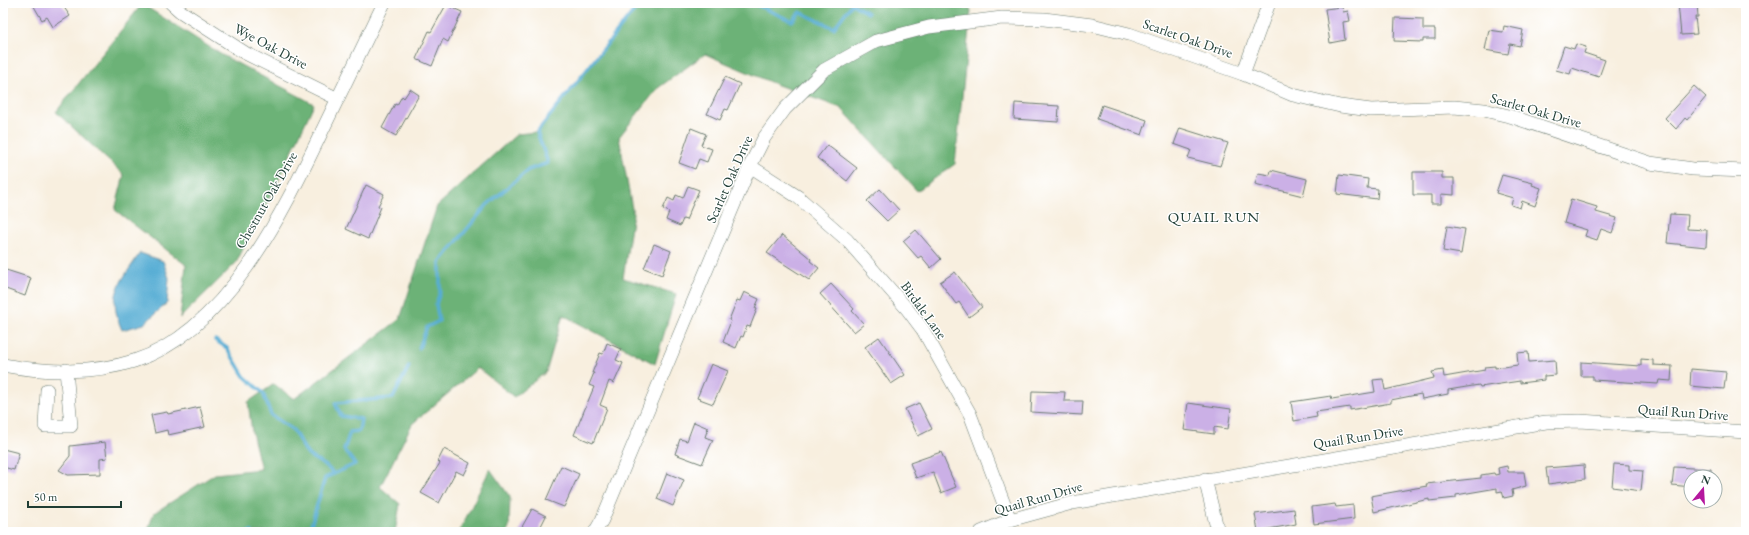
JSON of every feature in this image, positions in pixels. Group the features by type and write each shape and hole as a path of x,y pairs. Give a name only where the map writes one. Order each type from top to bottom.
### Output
{"street":[{"name":"Wye Oak Drive","path":"171,3 180,11 245,53 338,99"},
{"name":"Chestnut Oak Drive","path":"3,366 27,370 88,371 135,361 172,343 204,318 231,288 267,238 338,99 384,3"},
{"path":"1243,74 1269,3"},
{"name":"Scarlet Oak Drive","path":"595,532 602,520 750,166 764,138 785,109 824,70 876,42 929,27 1002,18 1044,19 1092,25 1129,34 1243,74 1293,95 1340,106 1372,110 1454,107 1484,110 1513,117 1650,162 1693,169 1746,170"},
{"name":"Birdale Lane","path":"750,166 798,198 847,240 908,310 923,330 970,414 1010,520"},
{"path":"47,390 45,426 71,426 66,370"},
{"name":"Quail Run Drive","path":"981,532 1010,520 1072,502 1546,422 1580,422 1746,432"},
{"path":"1205,479 1218,532"}],"green space":[{"path":"640,3 946,3 971,10 955,164 917,191 841,108 775,84 705,54 658,88 619,137 633,214 623,278 676,294 655,364 563,315 546,372 514,397 478,368 412,424 380,487 400,504 395,532 147,532 154,513 215,474 261,469 252,432 248,402 274,384 294,399 400,319 437,206 517,134 537,132"},
{"path":"142,4 222,55 314,104 281,175 236,263 180,318 186,265 115,210 124,175 56,112"},
{"path":"490,469 510,497 509,528 507,532 459,532"}],"water":[{"path":"140,253 163,261 169,278 167,303 144,324 122,330 117,318 115,307 116,297 122,281"}],"building":[{"path":"32,3 61,3 70,16 53,27 47,17 42,20"},
{"path":"1678,3 1697,3 1698,17 1695,17 1697,34 1681,35"},
{"path":"446,5 462,12 448,42 443,39 432,66 416,59 429,31 431,32"},
{"path":"1342,7 1343,12 1348,11 1350,21 1343,22 1345,40 1330,43 1325,9"},
{"path":"1395,18 1423,19 1423,29 1435,29 1435,39 1423,39 1423,42 1394,41"},
{"path":"1504,26 1523,30 1520,46 1510,44 1508,54 1485,50 1489,30 1503,32"},
{"path":"1576,44 1586,47 1584,53 1605,60 1599,77 1572,68 1570,74 1556,70 1564,46 1574,49"},
{"path":"725,77 740,84 728,110 725,109 720,120 707,114"},
{"path":"1694,86 1706,97 1687,120 1685,118 1676,129 1665,118"},
{"path":"410,89 419,95 396,136 382,128 395,104 397,105 402,96 404,98"},
{"path":"1015,103 1059,106 1058,122 1014,119"},
{"path":"1102,105 1147,120 1142,135 1097,119"},
{"path":"691,128 706,134 701,145 712,149 707,162 699,159 695,169 679,163"},
{"path":"1180,128 1228,143 1220,166 1188,158 1191,150 1174,144"},
{"path":"827,145 857,168 847,181 817,158"},
{"path":"1271,170 1307,179 1303,196 1255,184 1258,173 1270,175"},
{"path":"1413,172 1442,172 1442,178 1454,178 1454,195 1441,194 1441,204 1431,204 1431,195 1413,195"},
{"path":"1339,175 1368,179 1367,188 1378,189 1377,199 1337,194"},
{"path":"1502,175 1533,183 1532,185 1541,188 1535,206 1522,201 1520,208 1511,205 1513,198 1496,193"},
{"path":"366,185 384,194 378,206 381,207 368,239 346,229"},
{"path":"688,186 699,190 686,220 683,219 680,226 666,220 669,212 663,209 668,198 674,201 676,195 683,198"},
{"path":"880,189 899,210 887,221 867,201"},
{"path":"1571,199 1597,207 1596,212 1617,218 1612,233 1601,229 1597,240 1585,236 1587,230 1564,223"},
{"path":"1670,214 1688,215 1687,229 1707,230 1706,247 1667,243"},
{"path":"1447,226 1465,229 1461,254 1443,251"},
{"path":"916,230 941,259 931,268 921,256 918,258 903,241"},
{"path":"782,235 811,259 810,261 819,268 809,280 767,253"},
{"path":"654,244 671,251 662,275 644,268"},
{"path":"3,269 31,278 25,296 3,288"},
{"path":"955,272 982,307 969,317 959,302 956,304 940,282"},
{"path":"831,284 854,309 852,311 864,324 854,332 820,294"},
{"path":"744,292 759,299 750,327 747,326 743,337 741,336 736,348 723,342 731,321 729,320 737,300 740,301"},
{"path":"879,337 905,375 891,384 865,347"},
{"path":"607,343 621,349 616,360 623,363 614,383 609,381 600,405 607,408 593,443 574,435 594,387 589,385 594,373 592,373 600,353 603,354"},
{"path":"1528,352 1529,362 1555,360 1556,375 1544,376 1544,380 1520,383 1520,381 1480,387 1479,385 1448,390 1448,394 1422,399 1421,394 1391,400 1391,403 1350,410 1350,407 1316,412 1317,417 1294,421 1291,402 1331,396 1332,399 1375,392 1373,380 1383,379 1385,390 1434,378 1432,372 1443,370 1444,377 1485,370 1484,367 1495,366 1495,368 1518,365 1517,353"},
{"path":"1641,359 1653,360 1653,365 1672,366 1671,381 1659,380 1658,384 1593,380 1593,376 1581,376 1581,362 1641,366"},
{"path":"711,364 728,371 713,404 697,398"},
{"path":"1691,369 1726,372 1724,389 1690,386"},
{"path":"1032,391 1065,392 1064,401 1083,401 1082,415 1031,412"},
{"path":"919,403 932,429 918,436 905,409"},
{"path":"1188,403 1231,409 1228,429 1214,427 1214,434 1184,430"},
{"path":"200,407 205,427 168,435 167,430 155,433 151,415 167,412 168,414"},
{"path":"694,422 708,428 705,437 713,440 702,464 675,454 680,439 687,441"},
{"path":"105,442 107,458 100,459 100,474 68,475 59,470 70,456 70,446"},
{"path":"3,449 19,453 14,470 3,467"},
{"path":"444,449 470,463 464,475 456,471 439,503 421,493 440,463 438,461"},
{"path":"941,452 956,487 941,493 933,472 916,478 910,463"},
{"path":"1614,464 1629,465 1629,470 1643,471 1641,491 1612,487"},
{"path":"1584,465 1585,479 1548,484 1546,468"},
{"path":"561,466 579,474 564,507 546,500"},
{"path":"1507,466 1508,472 1524,472 1526,486 1512,490 1513,496 1504,498 1502,491 1497,492 1497,488 1456,495 1456,498 1429,501 1429,499 1374,512 1371,496 1427,486 1426,484 1481,478 1481,475 1494,473 1495,475 1499,474 1498,468"},
{"path":"1674,467 1711,469 1683,469 1683,486 1672,485"},
{"path":"667,473 684,480 673,506 657,499"},
{"path":"1335,504 1336,507 1353,505 1354,519 1314,524 1312,507"},
{"path":"532,509 546,516 538,532 519,532"},
{"path":"1294,509 1296,524 1258,531 1255,514"}],"waterway":[{"path":"419,348 427,327 439,321 436,304 440,292 440,262 487,205 528,170 548,163 537,132 640,3"},
{"path":"752,3 792,21 800,12 834,28 852,4 868,13"},
{"path":"215,340 227,348 244,376 263,393 271,415 293,430 308,455 326,466 334,474"},
{"path":"309,532 325,478 355,464 344,450 350,432 359,431 361,419 341,416 335,403 393,398 409,366"}],"district":[{"name":"QUAIL RUN","path":"1214,216"}]}
